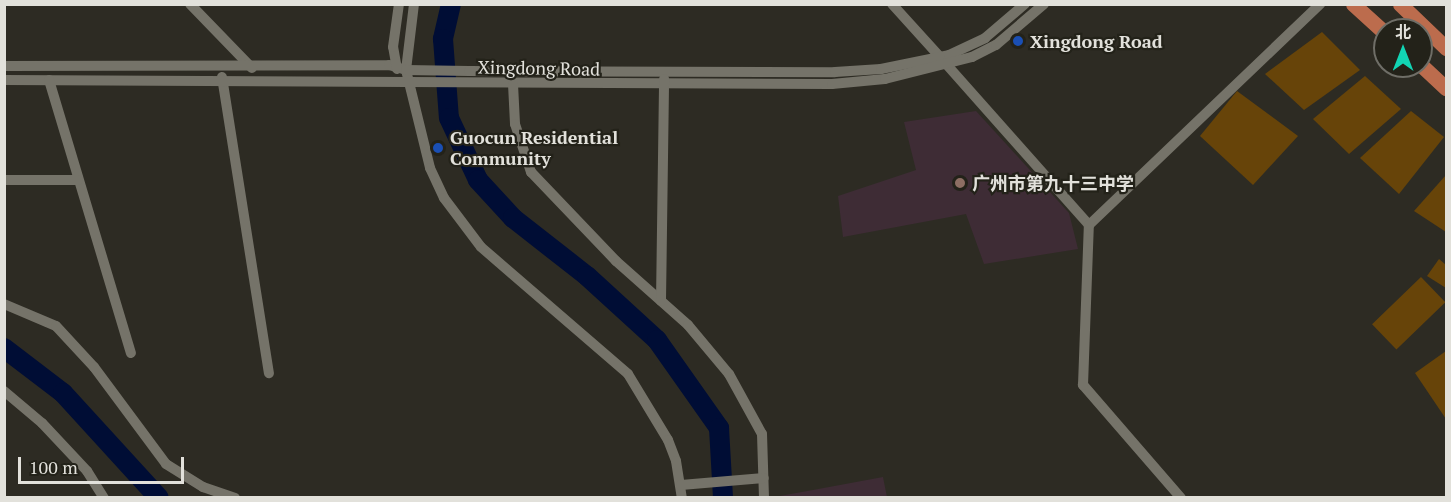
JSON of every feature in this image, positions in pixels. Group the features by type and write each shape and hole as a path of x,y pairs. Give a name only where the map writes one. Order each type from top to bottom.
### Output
{"highway":[{"path":"1353,4 1373,22"},
{"path":"1400,4 1446,48"},
{"path":"1433,76 1446,88"}],"street":[{"path":"189,4 252,68"},
{"path":"399,4 393,47 395,66 409,83"},
{"path":"414,4 406,70 430,168 456,215 494,259 602,348 628,374 658,418 676,460 682,498"},
{"path":"892,4 1089,225 1083,385 1181,498"},
{"name":"Xingdong Road","path":"395,66 406,70 664,73 835,72 881,69 944,61 985,38 1025,4"},
{"name":"Xingdong Road","path":"4,80 664,86 860,82 996,45 1044,4"},
{"path":"1089,225 1320,4"},
{"path":"4,66 252,68 395,66"},
{"path":"222,68 222,82 269,373"},
{"path":"661,301 664,73"},
{"path":"49,80 131,353"},
{"path":"513,84 515,124 531,172 616,261 688,325 729,374 762,434 764,498"},
{"path":"4,180 78,180"},
{"path":"4,304 56,326 94,368 166,464 203,487 235,498"},
{"path":"4,391 57,439 87,471 104,498"},
{"path":"681,485 764,478"}],"shaded area":[{"name":"广州市第九十三中学","path":"976,111 1069,213 1078,249 984,264 966,214 843,237 838,196 916,170 904,122"},
{"path":"883,477 887,497 774,497 813,490"}],"building":[{"path":"1322,32 1360,70 1304,110 1265,74"},
{"path":"1365,76 1401,109 1349,154 1313,119"},
{"path":"1237,91 1298,136 1253,185 1200,136"},
{"path":"1411,111 1444,137 1399,194 1360,158"},
{"path":"1446,175 1446,232 1414,211"},
{"path":"1439,259 1446,265 1446,288 1427,276"},
{"path":"1421,277 1445,302 1396,349 1372,324"},
{"path":"1446,351 1446,419 1415,373"}],"waterway":[{"path":"451,4 443,39 449,118 478,180 513,218 587,276 657,340 719,428 723,498"},
{"path":"4,348 63,393 159,498"}],"place":[{"name":"Xingdong Road","path":"1018,41"},
{"name":"Guocun Residential Community","path":"438,148"},
{"name":"广州市第九十三中学","path":"960,183"}]}
